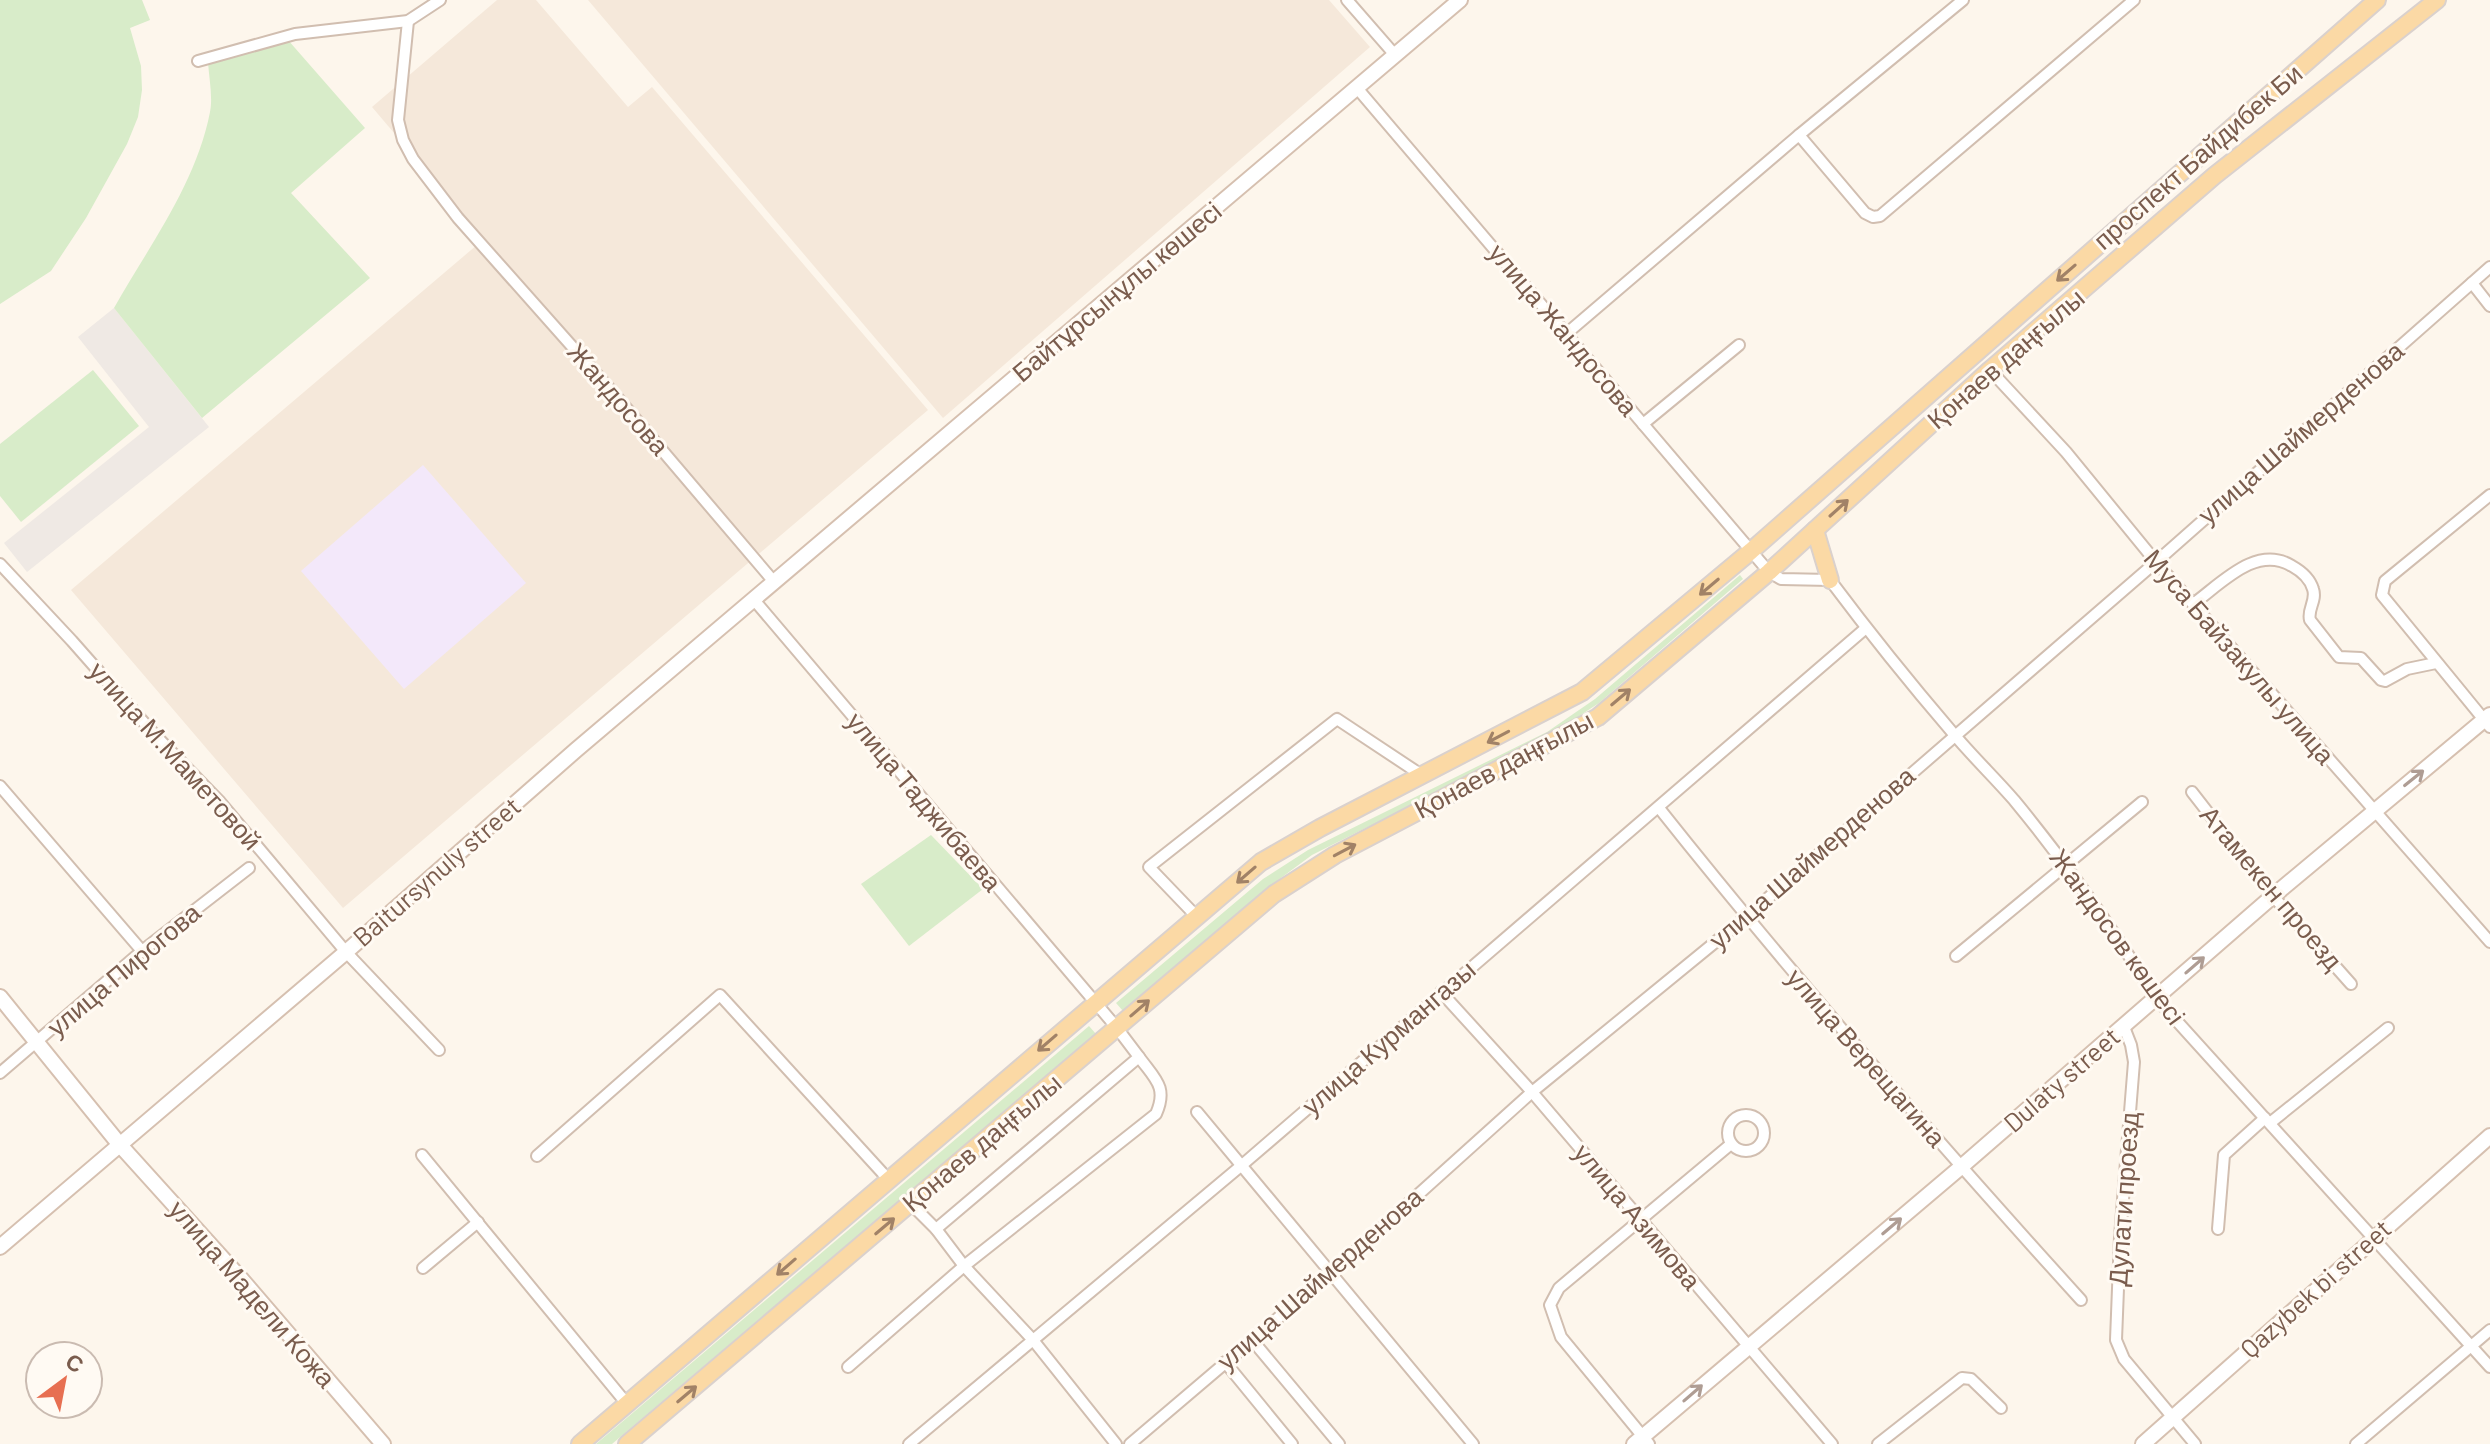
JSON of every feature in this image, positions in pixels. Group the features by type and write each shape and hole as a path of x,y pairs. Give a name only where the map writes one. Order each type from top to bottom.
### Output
{"main road":[{"name":"Байтұрсынұлы көшесі","path":"755,601 1460,0"},
{"name":"проспект Байдибек Би","path":"1768,537 2377,0"},
{"name":"Қонаев даңғылы","path":"627,1444 1286,886 1335,855 1598,717 1769,572 1990,370 2214,176 2437,0"},
{"path":"1815,530 1830,580"},
{"name":"Қонаев даңғылы","path":"580,1444 1261,862 1320,828 1582,692 1768,537"},
{"name":"Baitursynuly street","path":"0,1247 346,952 576,750 755,601"},
{"name":"Dulaty street","path":"1642,1441 1747,1347 1961,1167 2273,896 2488,721"},
{"name":"улица Мадели Кожа","path":"0,997 120,1145 242,1280 383,1444"},
{"name":"Qazybek bi street","path":"2143,1444 2490,1136"}],"street":[{"path":"198,61 295,34 408,21 440,0"},
{"path":"1566,334 1963,0"},
{"path":"1799,135 1865,213 1880,216 2134,0"},
{"path":"1352,2 1395,55"},
{"name":"Жандосова","path":"408,21 398,120 403,140 413,159 458,218 616,396 775,583"},
{"name":"улица Жандосова","path":"1357,88 1769,572"},
{"name":"улица Шаймерденова","path":"1130,1444 1331,1273 1532,1092 1746,917 2156,562 2490,267"},
{"path":"2472,283 2490,306"},
{"path":"1643,424 1739,345"},
{"name":"Муса Байзакулы улица","path":"1990,370 2066,452 2156,562 2490,942"},
{"path":"2488,721 2436,663 2382,595 2382,588 2385,581 2490,495"},
{"path":"2193,604 2255,560 2280,560 2302,572 2309,581 2314,598 2308,613 2310,620 2339,657 2361,658 2385,681 2407,669 2436,663"},
{"name":"улица М.Маметовой","path":"0,564 220,802 346,952 439,1050"},
{"path":"1769,572 1781,579 1830,580"},
{"name":"Жандосов көшесі","path":"1830,580 1954,735 2012,798 2066,864 2118,937 2156,998 2490,1367"},
{"name":"улица Таджибаева","path":"755,601 1117,1028 1161,1088 1162,1101 1156,1114 964,1266 848,1367"},
{"name":"улица Курмангазы","path":"909,1444 1242,1165 1866,628"},
{"path":"1197,917 1149,867 1337,719 1423,776"},
{"path":"0,786 142,951"},
{"name":"Атамекен проезд","path":"2192,792 2273,896 2351,984"},
{"path":"1956,956 2142,802"},
{"name":"улица Верещагина","path":"1659,808 1746,917 1961,1167 2081,1300"},
{"name":"улица Пирогова","path":"0,1073 142,951 249,868"},
{"name":"улица Азимова","path":"1441,992 1532,1092 1832,1444"},
{"path":"537,1156 720,995 888,1179"},
{"name":"Дулати проезд","path":"2124,1027 2134,1062 2116,1332 2119,1349 2132,1369 2174,1418"},
{"path":"2218,1229 2224,1155 2388,1028"},
{"path":"936,1229 1139,1057"},
{"path":"1197,1112 1473,1444"},
{"path":"1642,1441 1561,1337 1550,1305 1559,1288 1731,1144"},
{"path":"422,1155 627,1404"},
{"path":"911,1204 1033,1340 1116,1444"},
{"path":"423,1268 478,1222"},
{"path":"2356,1444 2490,1330"},
{"path":"1253,1341 1339,1444"},
{"path":"1225,1362 1292,1444"},
{"path":"1878,1444 1962,1378 1971,1379 2001,1408"},
{"path":"2174,1418 2195,1444"}],"shaded area":[{"path":"497,0 536,0 628,107 652,87 928,410 343,908 71,590 484,239 372,107"},
{"path":"588,0 1329,0 1370,47 943,418"},
{"path":"114,308 209,427 27,572 4,543 149,427 78,337"},
{"path":"423,465 526,583 404,689 301,571"}],"green space":[{"path":"0,0 142,0 150,20 130,28 141,66 142,90 138,117 127,144 86,218 51,271 0,304"},
{"path":"288,40 365,128 291,193 370,278 202,418 114,308 170,214 194,164 211,106 208,62"},
{"path":"93,370 139,426 21,522 0,496 0,444"},
{"path":"1740,575 1743,579 1599,703 1549,736 1312,855 1270,886 1123,1011 1116,1003 1263,879 1308,850 1547,732 1595,699"},
{"path":"931,835 983,889 909,946 861,884"},
{"path":"1089,1026 1096,1034 612,1444 596,1444"}]}
